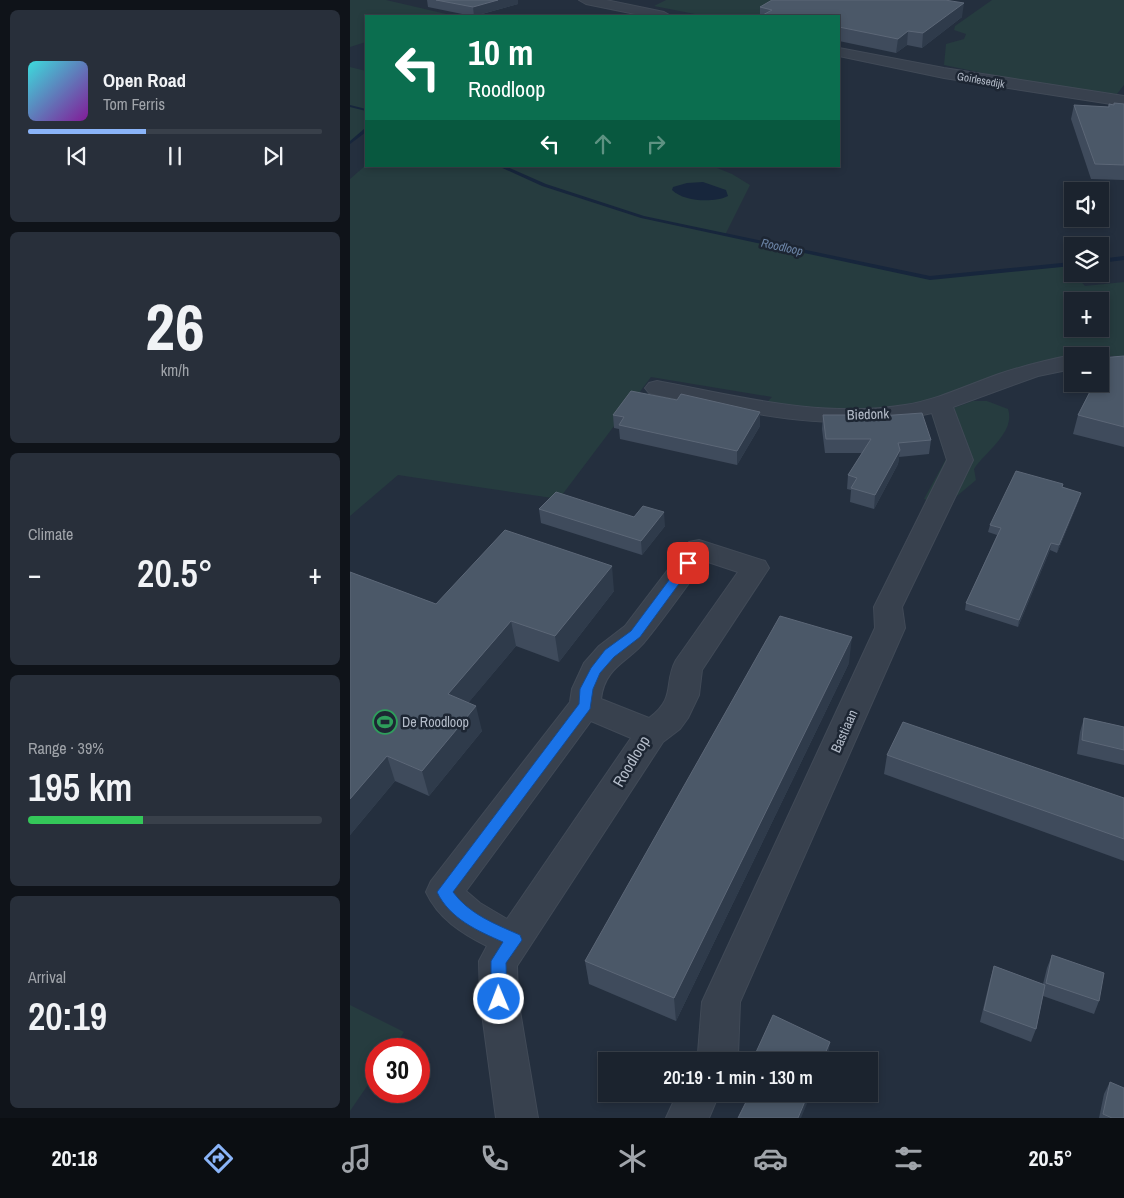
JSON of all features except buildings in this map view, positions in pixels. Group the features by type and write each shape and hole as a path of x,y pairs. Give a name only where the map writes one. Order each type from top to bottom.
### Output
{"street":[{"path":"586,0 659,15"},
{"name":"Goirlesedijk","path":"840,52 953,75 1124,101"},
{"name":"Biedonk","path":"657,388 810,414 880,414 904,412 940,404 1021,374 1064,364"},
{"name":"Bastiaan","path":"718,1052 721,1002 890,628 888,607 960,460 940,404"},
{"path":"514,940 480,925 455,907 444,892 585,705 587,689 595,671 610,654 635,634 699,549 755,568 687,668 684,696 677,710 669,720 652,733"},
{"name":"Roodloop","path":"517,1118 499,999 498,961 514,940 652,733 585,705"},
{"path":"686,1118 695,1102"}],"green space":[{"path":"350,0 386,0 451,15 365,15 365,42 350,47"},
{"path":"666,0 789,0 764,15 700,15 654,6"},
{"path":"992,0 1124,0 1124,85 1117,94 1031,83 944,65 946,44 964,39 966,34 954,30 955,26"},
{"path":"350,67 365,71 365,130 350,142"},
{"path":"365,166 714,167 732,174 750,185 725,235 930,279 1064,266 1064,282 1081,282 1085,286 1124,282 1124,356 1109,356 1109,347 1064,347 1064,359 1019,367 929,401 879,409 826,410 766,403 772,397 651,377 559,499 398,475 350,516 350,179"},
{"path":"973,401 987,401 1008,409 1008,426 1004,434 974,469 976,480 945,506 924,499 946,459 932,416"},
{"path":"350,1005 404,1032 400,1038 365,1038 365,1089 350,1111"}],"water":[{"path":"703,182 726,190 728,196 715,200 699,200 684,197 672,190 673,187 687,183"}],"waterway":[{"name":"Roodloop","path":"350,106 365,110"},
{"path":"350,143 365,131"},
{"name":"Roodloop","path":"502,167 544,185 643,217 930,278 1064,265"},
{"name":"Roodloop","path":"1109,260 1124,258"}],"place":[{"name":"De Roodloop","path":"385,722"}],"route":[{"path":"499,999 498,961 514,940 480,925 455,907 444,892 585,705 587,689 595,671 610,654 635,634 688,563"}]}
